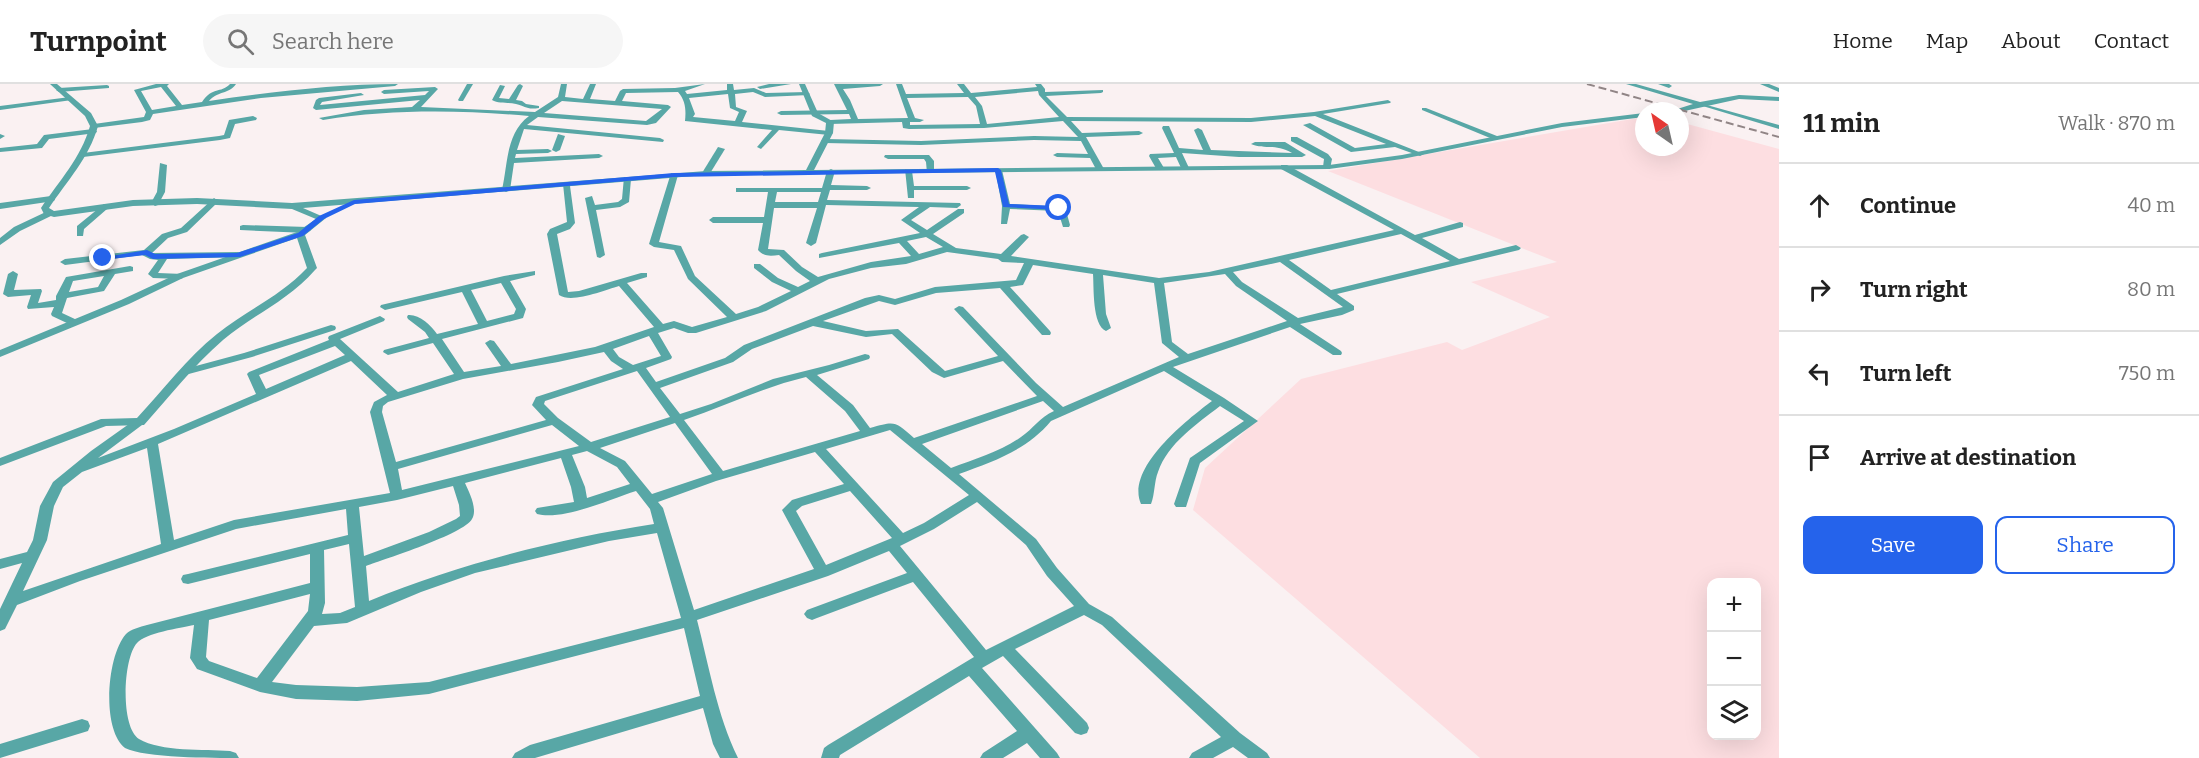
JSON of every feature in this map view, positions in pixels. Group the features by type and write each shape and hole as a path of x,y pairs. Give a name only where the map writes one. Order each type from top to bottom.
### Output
{"street":[{"path":"150,112 136,90 164,84 180,106"},
{"path":"205,102 213,93 229,89 233,84"},
{"path":"150,112 205,102 229,103 301,88 395,84"},
{"path":"461,100 470,84"},
{"path":"560,99 564,84"},
{"path":"586,100 593,84"},
{"path":"618,102 623,87 679,88 697,87 702,84"},
{"path":"760,87 788,84"},
{"path":"802,84 815,113 830,122 909,120"},
{"path":"837,86 880,84"},
{"path":"899,84 909,120 906,126 909,127 1066,119 1251,120 1316,114 1388,102"},
{"path":"960,84 979,106 984,124"},
{"path":"1016,84 1023,91"},
{"path":"1629,84 1779,127"},
{"path":"1763,84 1779,92"},
{"path":"502,86 495,100 545,108"},
{"path":"511,102 520,86"},
{"path":"837,86 847,100 855,121"},
{"path":"56,87 107,87"},
{"path":"50,213 45,208 90,144 93,129 87,115 56,87"},
{"path":"636,103 639,87"},
{"path":"408,115 427,97 435,88 321,99 318,100 316,108 427,97"},
{"path":"679,88 685,96 691,114 688,120 741,118 780,120 815,113 852,112"},
{"path":"685,96 731,88 754,90 765,95 807,94"},
{"path":"731,88 733,108 741,118"},
{"path":"904,96 969,95 1040,89 1101,91"},
{"path":"1040,89 1083,137 1100,169"},
{"path":"1765,95 1779,92"},
{"path":"761,147 780,120 780,107 787,102 786,95"},
{"path":"1689,107 1757,95 1779,99"},
{"path":"0,108 70,99"},
{"path":"323,118 417,106 535,113 651,123 668,107 560,99 535,113 519,131 506,190"},
{"path":"1424,109 1498,138"},
{"path":"0,150 39,146 47,137 142,120 147,118 150,112"},
{"path":"1316,114 1420,154"},
{"path":"0,242 17,229 50,213 155,203 214,201 292,206 566,186 706,173 1327,167 1420,154 1582,122 1635,116"},
{"path":"83,155 220,138 227,136 232,122 253,118"},
{"path":"1466,119 1509,136"},
{"path":"780,120 827,137 921,143 1139,133"},
{"path":"519,131 561,136 597,136 620,121"},
{"path":"809,171 827,137 830,122"},
{"path":"1307,125 1342,145 1356,150 1395,144"},
{"path":"1166,128 1185,168"},
{"path":"1198,130 1208,153"},
{"path":"519,131 660,140"},
{"path":"1330,138 1364,132"},
{"path":"556,150 561,136"},
{"path":"1293,139 1328,159 1327,167"},
{"path":"1160,168 1153,156 1177,152 1302,155 1284,145 1255,144"},
{"path":"1312,148 1342,145"},
{"path":"513,156 593,148"},
{"path":"706,173 721,148"},
{"path":"1057,155 1093,156"},
{"path":"513,156 599,156"},
{"path":"888,157 926,157 930,160 930,171"},
{"path":"155,203 161,192 164,165"},
{"path":"1284,167 1458,262"},
{"path":"998,170 1006,206 1004,222"},
{"path":"811,243 831,171"},
{"path":"908,171 912,204"},
{"path":"674,175 654,244 678,248 691,277 735,318"},
{"path":"591,208 620,204 626,200 627,179"},
{"path":"566,186 571,223 567,227 553,231 552,234 563,294 572,296 644,275"},
{"path":"739,190 867,188"},
{"path":"910,188 967,188"},
{"path":"773,190 764,251 781,252 794,266 816,281"},
{"path":"0,206 51,198"},
{"path":"589,198 600,255"},
{"path":"65,262 147,252 165,236 184,230 214,201"},
{"path":"0,354 73,322 125,303 180,276 303,232 321,218 354,202"},
{"path":"928,204 905,220 952,249 1002,259 1159,281 1227,271 1402,231"},
{"path":"771,205 928,204 959,208 927,234 822,256"},
{"path":"292,206 321,218"},
{"path":"1006,206 1062,209 1066,225"},
{"path":"80,234 80,228 104,207"},
{"path":"713,220 768,220"},
{"path":"1414,238 1460,225"},
{"path":"243,228 303,232"},
{"path":"0,231 17,229"},
{"path":"0,625 6,603 40,540 47,506 58,485 95,454 140,422 185,372 231,328 297,286 312,268 306,254 303,232"},
{"path":"1002,259 1024,237"},
{"path":"901,240 918,258"},
{"path":"1330,293 1516,248"},
{"path":"397,496 376,408 384,400 461,376 558,359 606,347 674,324 692,331 762,309 816,281 860,268 918,258 952,249"},
{"path":"147,252 153,257 238,255"},
{"path":"165,256 153,274 180,276"},
{"path":"949,473 1019,445 1041,427 1047,417 1164,366 1294,322 1338,313 1350,308 1281,258"},
{"path":"655,386 729,360 748,347 874,299 895,302 935,290 1015,284 1022,281 1029,263"},
{"path":"757,266 775,280 799,291"},
{"path":"73,322 56,314 67,281 72,277 130,269"},
{"path":"13,274 8,294 37,291 33,307 101,289 112,271"},
{"path":"1227,271 1239,284 1336,353"},
{"path":"1098,272 1101,314 1106,328"},
{"path":"385,307 532,273"},
{"path":"388,352 513,318 520,314 521,309 504,279"},
{"path":"1159,281 1167,343 1187,358"},
{"path":"621,282 656,329 667,357 540,399 538,405 554,421 589,447 621,464 656,508 690,619 709,700 722,744 729,758"},
{"path":"1003,285 1046,333"},
{"path":"465,288 484,325"},
{"path":"958,309 1062,412"},
{"path":"412,316 436,338 461,376"},
{"path":"335,342 335,337 380,319"},
{"path":"811,322 866,333 894,331 944,375 1005,357"},
{"path":"185,372 248,355 331,328"},
{"path":"335,342 395,396"},
{"path":"262,394 253,374 335,342"},
{"path":"490,343 508,367"},
{"path":"606,347 615,359 635,368 655,386 720,476"},
{"path":"76,471 152,442 352,356"},
{"path":"6,603 75,576 234,525 397,496 589,447 715,406 777,381 865,357"},
{"path":"1164,366 1252,421 1194,461 1181,504"},
{"path":"809,374 849,408 867,432"},
{"path":"912,443 1045,396"},
{"path":"1146,501 1145,485 1162,450 1195,419 1220,400"},
{"path":"391,467 554,421"},
{"path":"0,462 105,422 140,422"},
{"path":"649,500 720,476 890,425 1031,542 1052,572 1084,608 1107,621 1234,738 1261,758"},
{"path":"152,442 168,546"},
{"path":"819,448 895,541 977,662 1029,733 1051,758"},
{"path":"565,453 578,487 582,506"},
{"path":"357,564 444,531 465,520 466,506 458,481"},
{"path":"543,511 582,506 638,486"},
{"path":"823,572 789,510 797,504 852,486"},
{"path":"202,616 198,658 202,665 260,686 296,692 357,694 429,688 690,619 823,572 923,529 977,496"},
{"path":"352,504 363,611"},
{"path":"312,620 342,619 416,588 472,569 609,536 661,528"},
{"path":"188,579 354,538"},
{"path":"260,686 312,620 318,603 317,546"},
{"path":"0,564 31,556"},
{"path":"812,614 916,575"},
{"path":"230,758 150,754 123,735 120,724 119,684 122,659 131,639 147,631 317,587"},
{"path":"831,758 830,753 834,750 977,662 1084,608"},
{"path":"1004,647 1081,728"},
{"path":"520,758 530,752 709,700"},
{"path":"0,751 82,726"},
{"path":"989,758 1029,733"},
{"path":"1198,758 1234,738"}],"shaded area":[{"path":"1635,119 1635,156 1689,156 1689,124 1779,149 1779,758 1480,758 1193,510 1205,468 1301,379 1447,342 1462,350 1550,317 1471,282 1557,262 1328,171"}],"railway":[{"path":"1587,84 1779,137"}],"route":[{"path":"103,258 147,252 153,257 238,255 300,234 321,218 354,202 706,173 998,170 1006,206 1059,208"}]}
